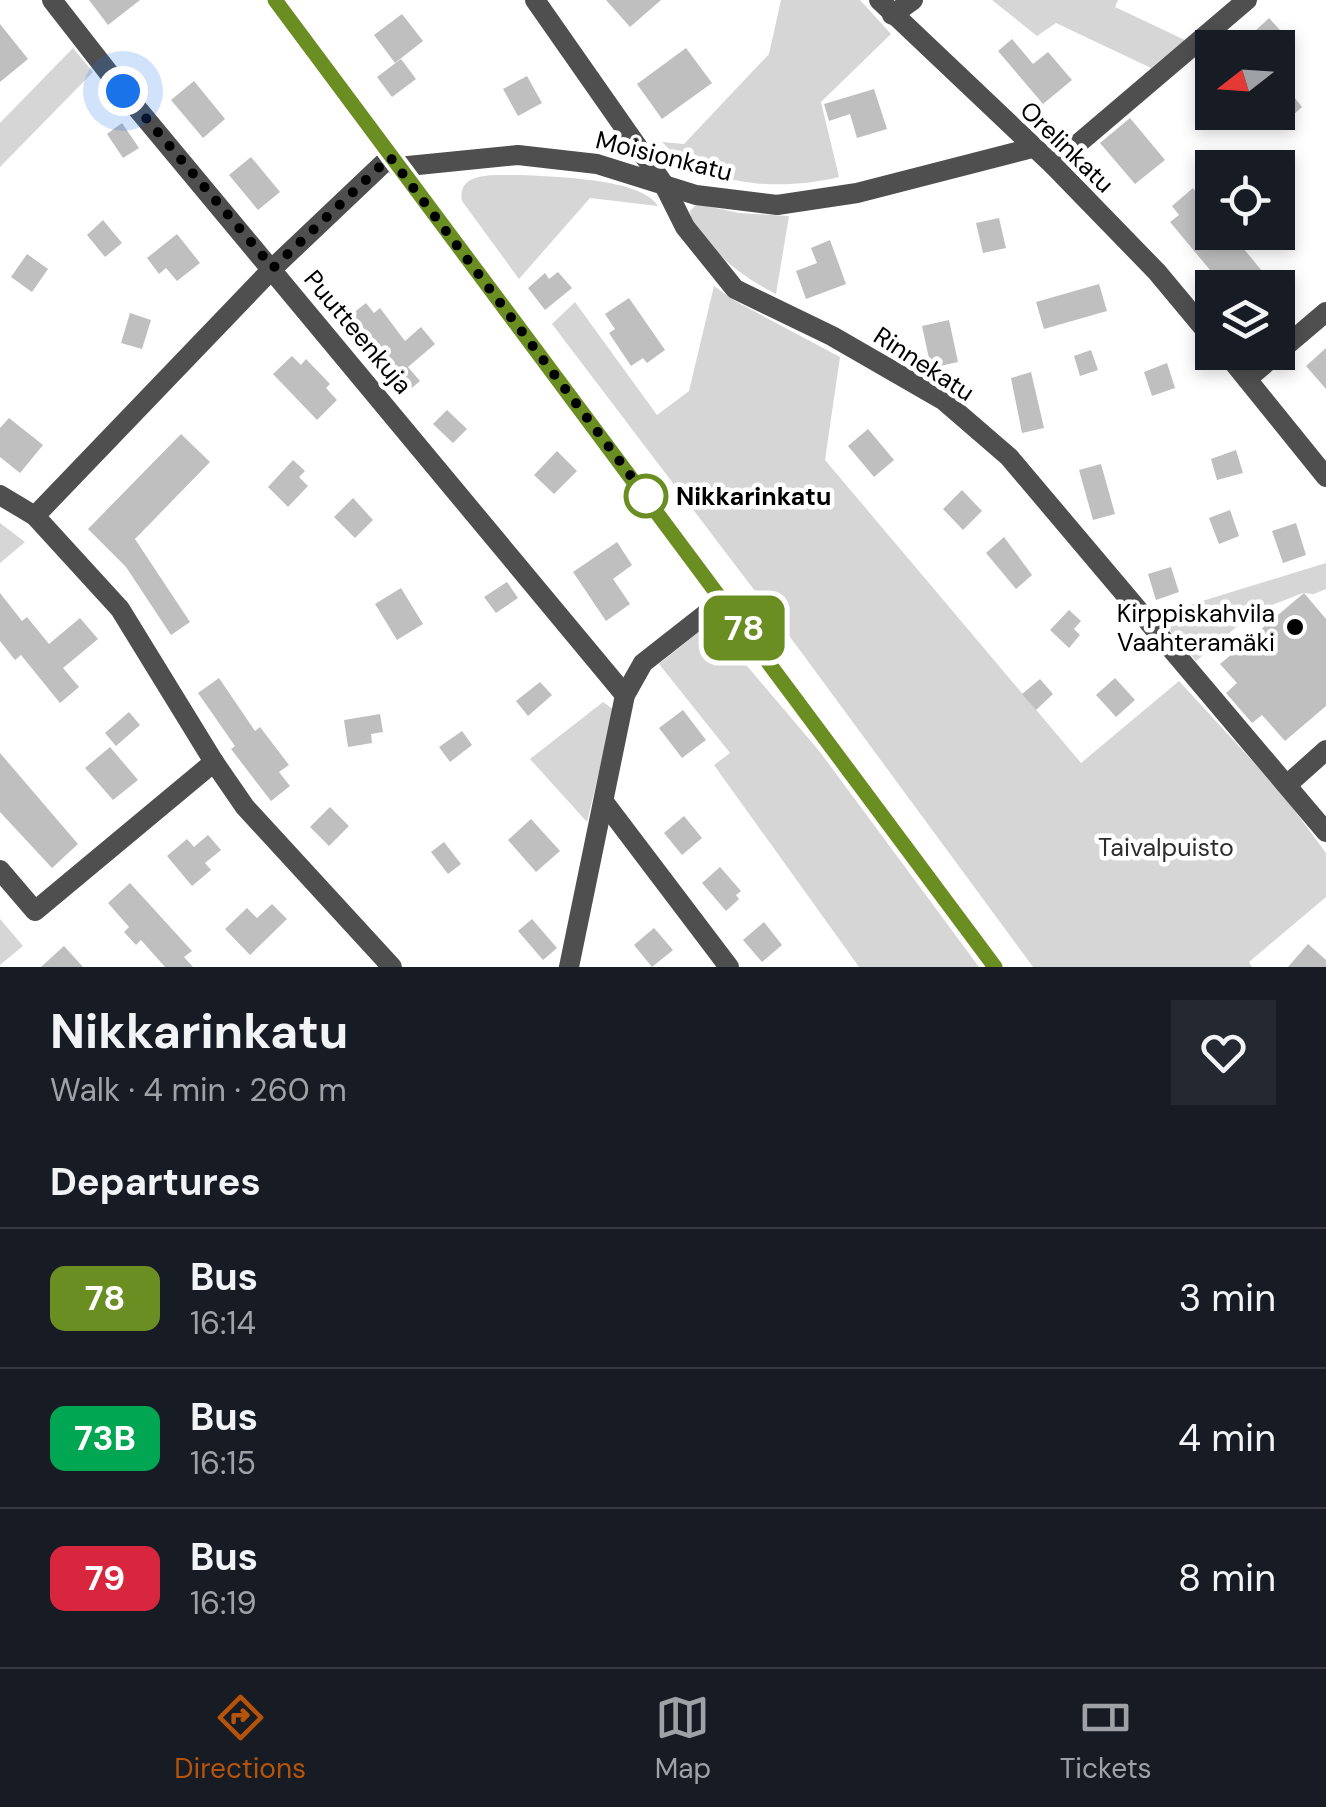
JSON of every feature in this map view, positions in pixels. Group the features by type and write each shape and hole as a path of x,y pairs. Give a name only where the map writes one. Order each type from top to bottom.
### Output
{"main road":[{"path":"276,0 995,967"}],"street":[{"name":"Puutteenkuja","path":"52,0 126,95 625,695"},
{"name":"Rinnekatu","path":"535,0 663,184 685,227 734,289 832,336 943,400 1009,457 1326,832"},
{"path":"886,8 913,0"},
{"path":"1053,165 1246,0"},
{"name":"Orelinkatu","path":"886,8 1053,165 1157,272 1195,318"},
{"name":"Moisionkatu","path":"394,162 518,156 598,164 696,194 777,205 857,193 1032,148"},
{"path":"35,516 273,268 394,162"},
{"path":"1247,379 1326,312"},
{"path":"1240,370 1326,477"},
{"path":"0,495 35,516 120,609 245,807 392,967"},
{"path":"569,967 625,695 643,663 722,601"},
{"path":"1288,784 1326,750"},
{"path":"0,870 35,911 214,762"},
{"path":"604,802 729,967"}],"green space":[{"path":"781,0 860,0 891,34 821,102 839,177 769,184 722,177 700,169 662,142 684,144 769,54"},
{"path":"992,0 1118,0 1115,7 1185,40 1151,68 1056,23 1037,36"},
{"path":"73,48 93,72 0,167 0,123"},
{"path":"522,175 616,184 649,197 658,206 590,198 519,279 462,201 462,191 466,184 482,176"},
{"path":"697,204 739,213 789,216 776,294 739,271 708,242 691,218 690,211"},
{"name":"Taivalpuisto","path":"714,286 840,357 825,460 1081,763 1179,681 1281,792 1326,853 1326,897 1249,962 1252,967 1033,967 796,645 552,324 575,302 657,415 689,391"},
{"path":"0,523 25,542 0,563"},
{"path":"1326,563 1326,589 1303,593 1254,612 1196,661 1157,615"},
{"path":"705,627 725,640 820,752 979,967 859,967 714,765 730,753 659,664"},
{"path":"603,702 613,709 613,714 587,822 530,759"},
{"path":"0,919 23,946 0,965"}],"building":[{"path":"89,0 140,0 108,25"},
{"path":"606,0 661,0 630,27"},
{"path":"402,14 423,41 395,63 374,35"},
{"path":"1269,18 1280,30 1256,30"},
{"path":"0,24 28,59 0,82"},
{"path":"1012,39 1033,64 1048,52 1072,80 1043,104 998,51"},
{"path":"686,48 712,83 662,119 637,84"},
{"path":"401,59 416,79 392,97 377,77"},
{"path":"527,76 542,103 518,116 503,89"},
{"path":"194,81 225,119 203,138 171,100"},
{"path":"874,89 887,129 857,138 850,114 829,121 824,104"},
{"path":"1130,118 1165,160 1135,184 1100,143"},
{"path":"122,123 139,148 123,158 107,134"},
{"path":"251,157 280,192 258,210 229,175"},
{"path":"1193,188 1195,250 1245,250 1261,270 1210,270 1170,222 1179,215 1172,206"},
{"path":"999,218 1006,248 983,253 976,223"},
{"path":"103,220 122,243 105,257 87,235"},
{"path":"177,234 200,263 177,281 166,268 159,274 147,258"},
{"path":"830,240 846,284 806,299 796,271 817,263 811,248"},
{"path":"27,254 48,269 32,292 11,277"},
{"path":"558,272 572,288 545,310 528,288 545,273 549,279"},
{"path":"1099,284 1107,311 1044,329 1036,302"},
{"path":"629,298 665,350 647,363 643,358 631,366 609,333 615,329 605,314"},
{"path":"366,303 374,313 380,308 405,341 421,327 435,344 408,367 420,381 401,397 384,376 392,369 386,357 352,314"},
{"path":"130,313 151,320 142,349 121,343"},
{"path":"949,320 958,362 931,368 922,326"},
{"path":"1326,348 1326,389 1306,366"},
{"path":"1091,350 1098,370 1080,376 1074,356"},
{"path":"292,356 301,365 306,359 330,384 326,388 337,400 317,420 273,374"},
{"path":"1167,363 1175,388 1152,396 1144,372"},
{"path":"1031,372 1044,428 1022,433 1011,378"},
{"path":"447,410 467,429 453,443 433,424"},
{"path":"9,418 43,445 20,473 0,457 0,428"},
{"path":"868,429 894,460 874,477 848,446"},
{"path":"181,434 210,462 135,539 190,622 171,635 126,567 88,529"},
{"path":"1236,450 1243,473 1217,480 1211,459"},
{"path":"557,451 577,471 554,494 534,475"},
{"path":"293,460 305,471 299,477 308,486 288,507 268,487"},
{"path":"1101,464 1115,514 1093,520 1079,470"},
{"path":"962,490 982,511 963,530 943,509"},
{"path":"353,498 373,520 355,538 334,517"},
{"path":"1230,510 1239,536 1219,544 1209,518"},
{"path":"1296,523 1306,555 1283,563 1272,531"},
{"path":"1004,537 1032,575 1016,589 986,553"},
{"path":"617,542 632,565 613,579 630,604 606,621 573,572"},
{"path":"1171,567 1179,592 1156,600 1148,574"},
{"path":"507,582 518,598 496,613 484,597"},
{"path":"401,588 423,624 397,640 375,604"},
{"path":"0,593 22,621 27,617 49,644 80,618 98,639 63,668 79,687 60,703 21,655 15,660 0,641"},
{"path":"1304,593 1326,619 1326,706 1285,741 1262,715 1252,723 1226,693 1237,683 1220,664"},
{"path":"1069,610 1081,621 1074,629 1080,635 1069,648 1050,630"},
{"path":"219,678 255,731 260,727 289,765 279,772 290,786 271,801 231,749 235,746 198,693"},
{"path":"1115,678 1135,700 1116,717 1096,695"},
{"path":"1040,679 1053,694 1036,710 1022,694"},
{"path":"540,682 552,695 528,716 516,701"},
{"path":"683,710 706,740 682,758 659,728"},
{"path":"129,712 140,725 116,746 105,733"},
{"path":"380,714 383,732 371,734 372,743 348,747 344,720"},
{"path":"462,731 472,745 450,762 439,747"},
{"path":"110,747 138,780 113,800 85,768"},
{"path":"0,753 78,844 52,868 0,812"},
{"path":"330,807 349,826 329,846 310,827"},
{"path":"684,816 702,838 682,855 664,833"},
{"path":"531,819 560,851 536,872 508,840"},
{"path":"208,835 221,850 205,863 211,870 192,886 167,856 187,839 194,847"},
{"path":"444,842 461,864 448,874 431,852"},
{"path":"720,867 741,891 736,895 739,899 726,911 702,883"},
{"path":"130,883 192,951 184,957 193,967 165,967 141,940 136,945 124,932 129,927 108,903"},
{"path":"272,904 287,919 250,955 225,929 247,908 257,918"},
{"path":"532,919 557,948 543,960 518,931"},
{"path":"764,922 782,945 762,962 743,940"},
{"path":"654,928 673,950 652,967 634,945"},
{"path":"1308,944 1326,960 1326,967 1288,967"},
{"path":"64,946 83,967 41,967"}],"bus line":[{"name":"78","path":"275,0 995,967"}],"place":[{"name":"Nikkarinkatu","path":"646,496"},
{"name":"Kirppiskahvila Vaahteramäki","path":"1295,627"}],"route":[{"path":"123,91 273,268 390,157 646,496"}]}
